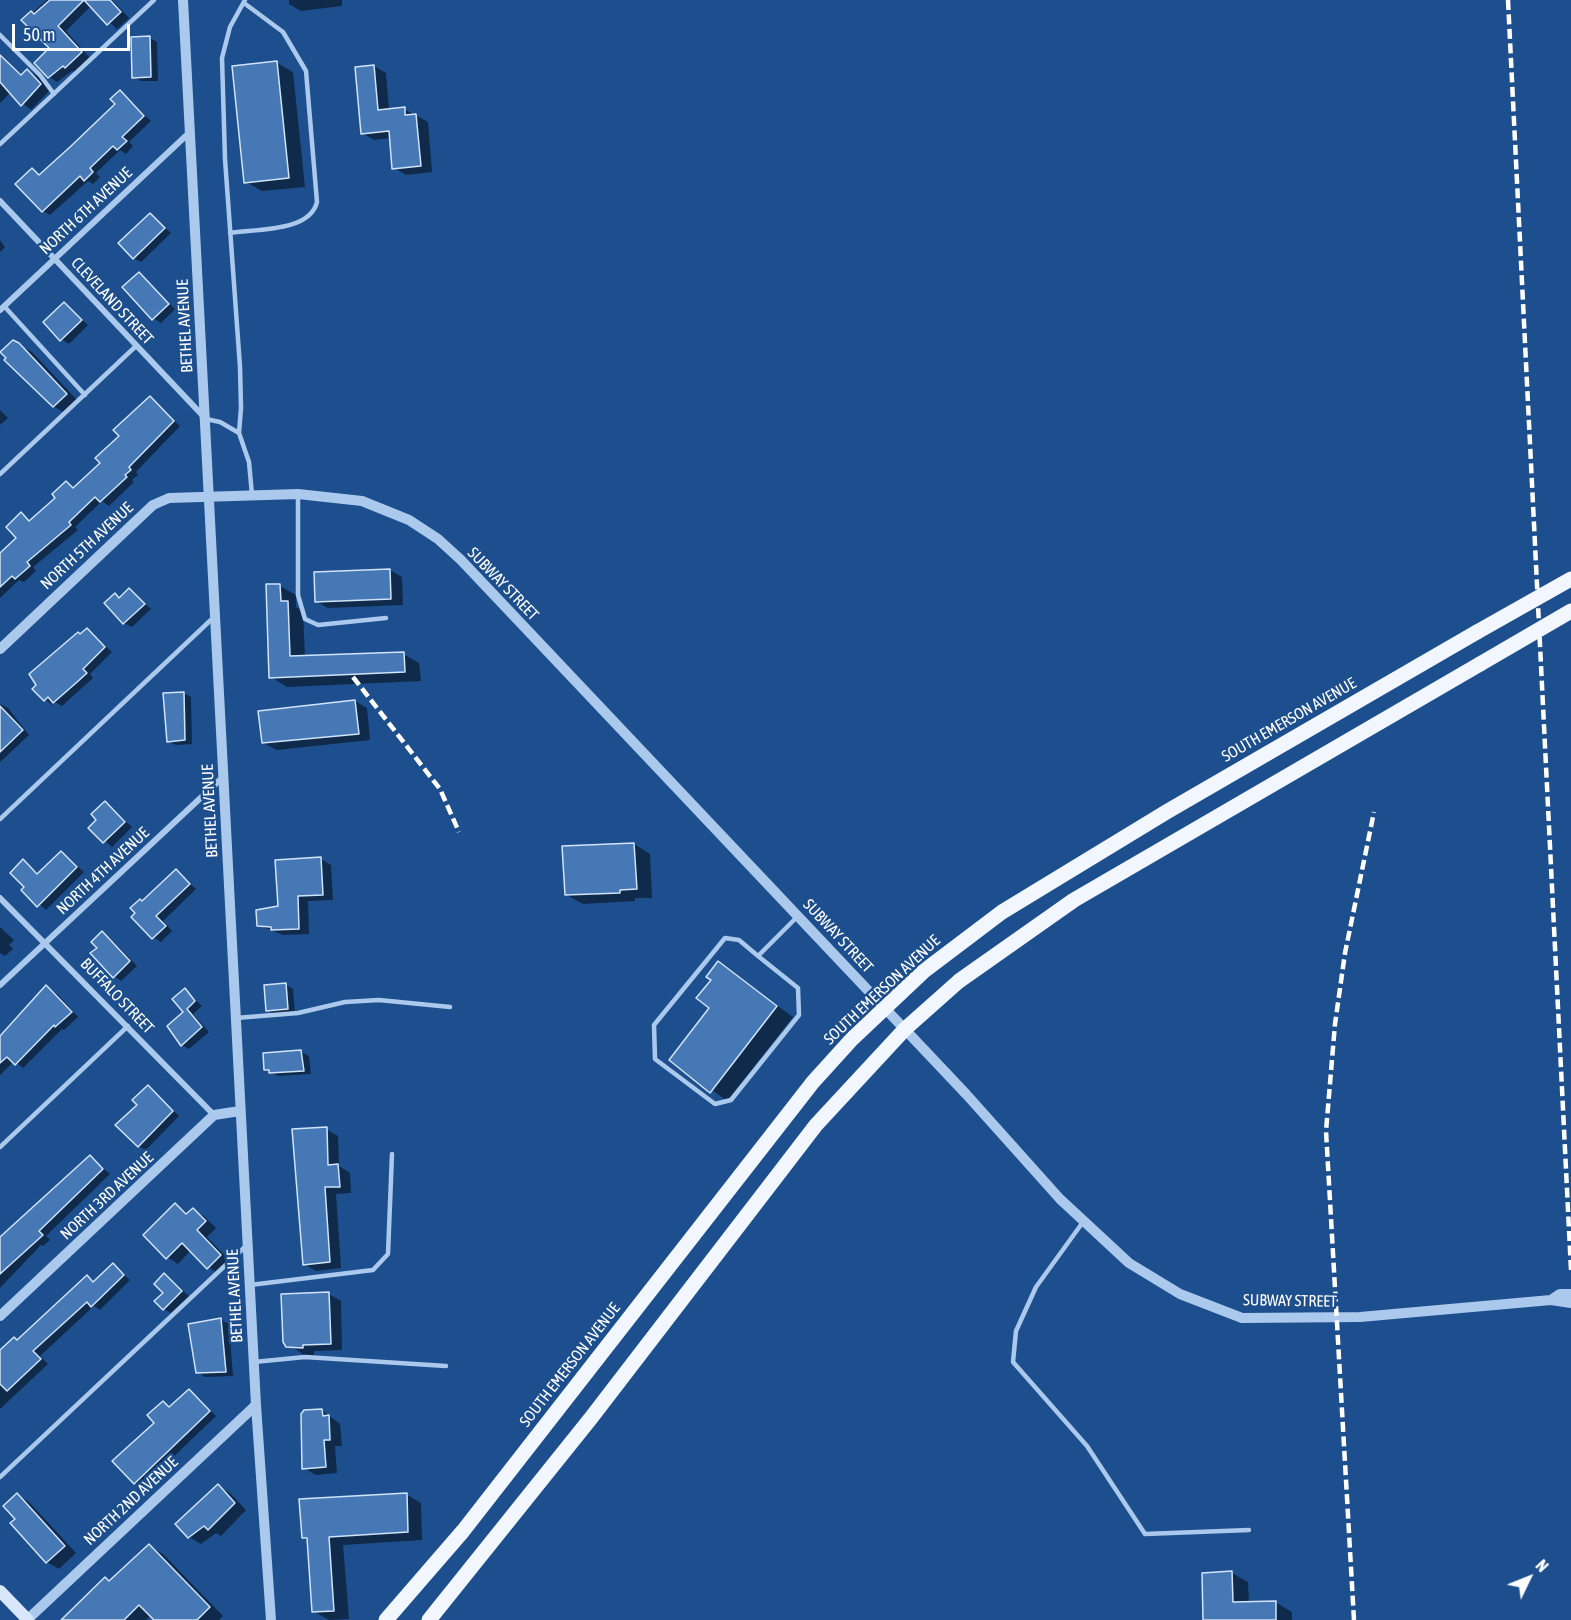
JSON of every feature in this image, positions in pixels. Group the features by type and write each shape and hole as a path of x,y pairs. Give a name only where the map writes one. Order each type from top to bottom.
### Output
{"main road":[{"name":"SOUTH EMERSON AVENUE","path":"386,1620 477,1513 795,1104 852,1038 885,1008 957,945 1038,888 1446,649 1571,579"},
{"path":"429,1620 591,1418 816,1125 905,1029 959,981 1039,922 1571,611"},
{"path":"0,1590 27,1620"}],"street":[{"name":"BETHEL AVENUE","path":"183,0 247,1244 271,1620"},
{"name":"NORTH 6TH AVENUE","path":"2,308 190,131"},
{"name":"CLEVELAND STREET","path":"0,201 205,419"},
{"name":"SUBWAY STREET","path":"209,496 298,494 334,496 392,511 438,539 905,1029 1083,1222 1129,1263 1154,1280 1207,1306 1242,1318 1360,1317 1551,1300 1571,1303"},
{"name":"NORTH 5TH AVENUE","path":"0,649 153,505 170,498 209,496"},
{"name":"NORTH 4TH AVENUE","path":"0,985 224,776"},
{"name":"BUFFALO STREET","path":"0,898 46,942 214,1115"},
{"path":"214,1115 240,1111"},
{"name":"NORTH 3RD AVENUE","path":"0,1316 214,1115"},
{"name":"SUBWAY STREET","path":"1551,1300 1560,1294 1571,1294"},
{"name":"NORTH 2ND AVENUE","path":"27,1620 256,1405"}],"lane":[{"path":"0,144 154,0"},
{"path":"230,233 299,224 309,218 317,202 306,71 283,32 245,1 230,27 222,58 230,233 240,367 239,433 249,462 252,495"},
{"path":"0,35 40,75 54,94"},
{"path":"2,308 85,395"},
{"path":"0,474 136,346"},
{"path":"205,419 220,422 239,433"},
{"path":"298,494 298,595 305,619 318,625 386,618"},
{"path":"0,819 215,616"},
{"path":"758,956 798,916"},
{"path":"725,938 739,940 758,956 798,988 799,1015 731,1100 716,1104 655,1059 654,1025 725,938"},
{"path":"236,1018 298,1013 345,1002 379,1000 450,1007"},
{"path":"0,1146 128,1026"},
{"path":"250,1285 373,1270 388,1254 392,1154"},
{"path":"1083,1222 1036,1287 1016,1331 1013,1362 1087,1446 1145,1534 1249,1530"},
{"path":"0,1477 247,1244"},
{"path":"254,1362 304,1357 446,1366"}],"building":[{"path":"50,0 84,0 58,26 82,52 65,68 63,66 48,78 34,63 49,48 21,20 31,11 34,14"},
{"path":"84,0 110,0 121,12 107,25"},
{"path":"150,36 151,77 132,78 131,37"},
{"path":"0,55 21,75 27,69 41,84 21,106 0,82"},
{"path":"277,61 289,178 244,183 232,66"},
{"path":"374,65 378,110 405,107 405,115 416,114 421,166 392,169 389,131 361,134 355,67"},
{"path":"120,90 144,116 122,137 127,141 117,150 113,146 90,168 93,172 84,181 80,176 42,212 15,184 32,168 39,175 115,104 110,99"},
{"path":"150,213 165,228 133,259 118,243"},
{"path":"139,272 169,304 152,320 122,287"},
{"path":"64,302 82,320 60,341 43,322"},
{"path":"13,340 19,343 67,394 53,407 4,360 6,358 0,352"},
{"path":"150,396 174,421 129,467 131,470 125,475 127,477 100,502 95,497 69,522 71,525 27,562 30,566 15,579 12,576 0,587 0,553 16,538 6,527 21,512 29,521 55,498 52,494 66,481 73,488 100,463 95,458 119,436 113,430"},
{"path":"390,569 391,599 315,602 314,572"},
{"path":"266,584 280,584 281,601 288,601 290,656 404,652 405,672 269,678"},
{"path":"129,588 145,604 123,624 104,603 115,593 119,598"},
{"path":"87,628 105,647 83,669 87,673 76,683 53,703 48,697 44,701 32,689 36,685 29,674 78,632 80,634"},
{"path":"184,692 185,740 167,742 163,693"},
{"path":"355,700 359,734 262,743 258,711"},
{"path":"0,706 23,730 0,752"},
{"path":"105,801 125,822 103,843 88,828 96,820 91,814"},
{"path":"634,843 637,889 620,890 620,893 565,895 562,846"},
{"path":"61,851 77,867 37,907 21,890 24,887 10,873 23,859 37,874"},
{"path":"321,857 323,895 298,896 299,929 271,930 271,927 257,926 256,910 278,906 275,860"},
{"path":"176,869 190,884 156,916 166,926 152,939 131,917 135,913 130,908 140,899 142,901"},
{"path":"102,931 130,961 113,978 90,953 97,948 91,942"},
{"path":"718,961 777,1006 710,1093 669,1060 709,1008 696,998 711,980 706,977"},
{"path":"286,983 288,1009 266,1011 264,985"},
{"path":"46,985 72,1012 55,1027 54,1025 15,1065 7,1057 0,1063 0,1036"},
{"path":"185,988 195,1001 187,1009 202,1027 181,1046 167,1026 183,1012 172,999"},
{"path":"301,1050 304,1071 269,1073 269,1070 264,1070 263,1053"},
{"path":"148,1085 173,1111 138,1147 115,1125 137,1105 132,1100"},
{"path":"327,1127 328,1165 338,1164 340,1187 325,1187 330,1262 303,1265 292,1129"},
{"path":"90,1155 103,1169 39,1231 43,1235 0,1274 0,1237"},
{"path":"175,1203 186,1214 193,1208 206,1221 197,1230 221,1255 207,1269 182,1243 166,1259 143,1235"},
{"path":"113,1263 124,1275 91,1307 87,1302 33,1351 41,1359 7,1391 0,1384 0,1350 14,1337 17,1340 87,1275 93,1282"},
{"path":"164,1273 182,1291 163,1310 154,1301 163,1293 154,1284"},
{"path":"329,1292 331,1344 303,1345 303,1348 286,1347 283,1342 281,1294"},
{"path":"221,1318 226,1372 196,1373 188,1324"},
{"path":"189,1389 210,1411 134,1484 112,1461 154,1423 147,1415 163,1401 169,1407"},
{"path":"322,1409 323,1416 329,1415 330,1440 324,1440 326,1467 302,1469 301,1414 304,1410"},
{"path":"218,1484 235,1503 208,1530 204,1526 188,1538 175,1524"},
{"path":"17,1493 65,1546 46,1563 10,1523 15,1519 3,1506"},
{"path":"407,1493 408,1532 329,1537 334,1611 312,1612 307,1538 302,1538 299,1499"},
{"path":"149,1544 210,1607 197,1620 154,1620 139,1605 124,1620 61,1620 105,1577 109,1581"},
{"path":"1232,1571 1233,1602 1276,1601 1276,1620 1203,1620 1202,1573"}],"railway":[{"path":"1508,0 1571,1270"},
{"path":"353,677 440,789 459,832"},
{"path":"1354,1620 1326,1131 1335,1024 1345,953 1374,812"}]}
